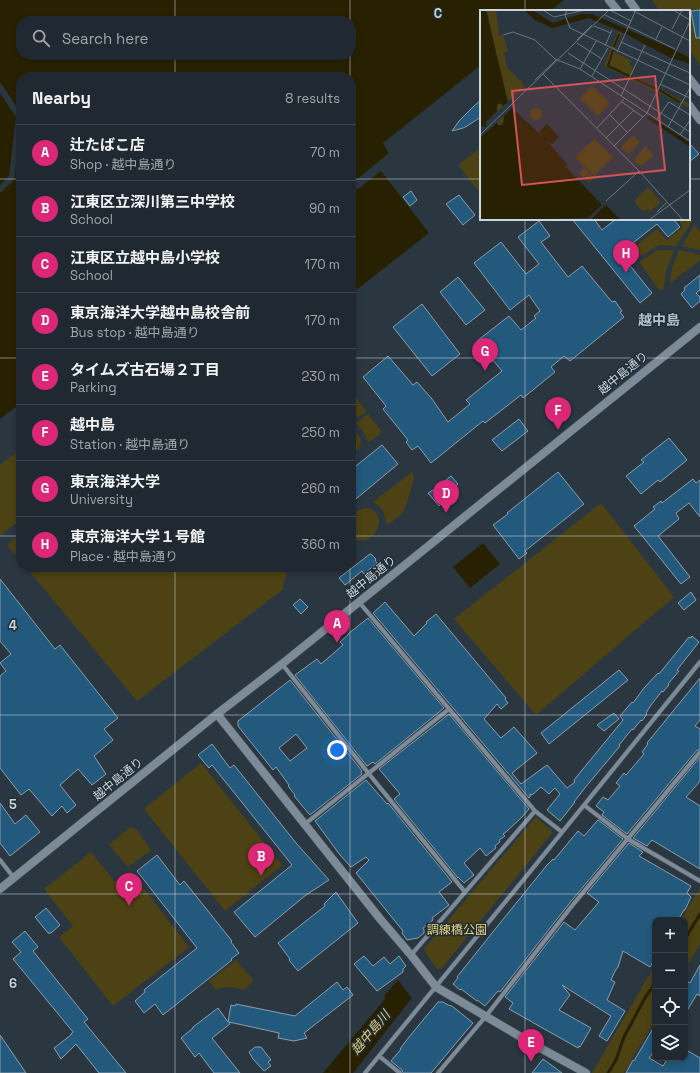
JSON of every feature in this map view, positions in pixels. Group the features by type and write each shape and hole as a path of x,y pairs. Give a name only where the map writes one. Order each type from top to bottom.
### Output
{"street":[{"path":"609,0 617,10"},
{"path":"629,0 636,10"},
{"path":"690,79 700,92"},
{"path":"690,106 700,120"},
{"name":"越中島通り","path":"0,889 700,327"},
{"path":"359,602 535,811 562,832"},
{"path":"365,1073 700,662"},
{"path":"282,664 465,892"},
{"path":"305,825 449,709"},
{"path":"217,714 380,920 411,955 436,987 531,1043 586,1073"},
{"path":"438,1073 486,1016 571,907 700,752"},
{"path":"584,805 628,839 699,880"},
{"path":"411,955 535,811"},
{"path":"0,860 14,878"},
{"path":"379,1056 400,1073"}],"green space":[{"path":"652,0 700,0 700,65 690,51 690,10 659,10"},
{"path":"480,148 480,193 458,165"},
{"path":"690,219 692,222 676,246 659,245 636,259 630,250 657,229 667,240 683,227 679,220"},
{"path":"694,225 700,232 700,250 682,246"},
{"path":"658,250 674,250 666,271 664,289 660,291 639,262"},
{"path":"679,250 700,255 700,260 669,284 672,268"},
{"path":"356,398 366,411 356,418"},
{"path":"368,414 382,432 369,442 365,434 356,423"},
{"path":"356,433 361,442 356,451"},
{"path":"16,453 16,523 0,536 0,465"},
{"path":"412,472 414,478 406,506 401,515 387,525 383,511 373,502"},
{"path":"601,503 674,597 536,715 454,619"},
{"path":"365,508 373,510 378,515 378,529 374,535 368,539 360,541 356,540 356,512"},
{"path":"16,538 16,555 7,545"},
{"path":"30,572 287,572 282,590 137,701"},
{"path":"201,763 282,865 225,911 144,809"},
{"name":"調練橋公園","path":"536,817 553,832 441,969 437,969 424,949"},
{"path":"130,827 136,829 151,850 128,867 109,845"},
{"path":"91,852 115,882 130,871 189,947 113,1006 59,937 73,926 44,889"},
{"path":"700,888 700,944 688,965 688,917 683,917"},
{"path":"236,960 254,981 244,990 223,987 216,990 209,981"},
{"path":"652,970 652,1025 624,1073 592,1073"}],"water":[{"path":"0,0 564,0 551,10 480,10 480,66 383,143 389,153 356,180 356,72 16,72 16,407 0,419"},
{"path":"381,171 429,233 356,290 357,197 356,190"},
{"path":"483,543 500,564 470,588 453,567"},
{"name":"越中島川","path":"398,980 412,998 353,1073 323,1073 385,999 384,996"}],"pier":[{"path":"0,82 16,106 16,117 0,93"},
{"path":"16,117 16,165 14,180 0,193 0,185 9,176"}],"building":[{"path":"700,10 700,38 696,38 691,11"},
{"path":"480,101 480,118 463,128 452,131 459,121"},
{"path":"690,144 699,154 690,161"},
{"path":"411,191 417,200 410,206 403,197"},
{"path":"459,195 475,215 463,225 446,204"},
{"path":"573,220 595,220 602,230 615,220 674,220 680,227 668,237 657,224 620,253 652,293 640,303"},
{"path":"539,221 550,236 541,242 568,277 582,266 612,302 615,301 624,317 570,361 564,356 551,367 555,372 523,398 521,395 485,423 483,421 431,463 418,446 412,450 406,442 408,440 383,409 386,406 363,377 388,356 413,385 417,382 432,399 448,422 470,404 466,400 502,371 477,341 509,316 521,330 536,318 534,316 540,311 529,295 510,310 474,263 501,242 526,274 539,264 518,237"},
{"path":"700,275 700,290 696,293 700,297 700,301 692,308 681,294 685,290 684,288"},
{"path":"458,277 485,310 466,325 440,292"},
{"path":"422,304 460,354 432,376 393,327"},
{"path":"519,419 528,431 502,451 492,440"},
{"path":"669,438 687,460 660,482 658,480 641,494 626,476 644,462 641,460"},
{"path":"382,445 398,464 356,499 356,466"},
{"path":"558,472 584,504 525,551 527,553 519,559 493,525"},
{"path":"451,476 458,484 444,494 448,498 439,506 428,493 442,485 441,484"},
{"path":"693,479 696,483 700,480 700,517 689,503 676,513 679,519 658,536 690,577 681,584 634,526 655,509 653,507 661,501 662,503"},
{"path":"370,554 376,559 375,560 377,563 364,574 362,571 345,585 339,578 347,572 356,572 356,565"},
{"path":"0,579 55,649 60,645 118,718 104,729 113,740 94,756 106,774 92,785 78,769 60,785 76,805 67,813 62,806 52,816 29,789 21,795 0,768 0,676 6,671 0,663 11,654 0,641"},
{"path":"691,592 696,600 684,610 678,603"},
{"path":"300,599 308,607 301,614 293,605"},
{"path":"385,602 414,636 427,623 426,622 436,614 506,698 505,699 508,703 501,709 497,704 484,719 501,738 514,727 537,753 512,773 521,784 547,765 567,788 575,782 574,780 623,720 620,716 632,702 633,703 644,688 658,673 659,674 689,637 691,638 692,636 699,642 677,670 679,671 668,684 669,685 651,705 642,721 641,720 633,730 632,729 560,821 547,810 560,794 555,788 549,794 541,787 532,795 530,794 529,798 373,613"},
{"path":"368,618 444,708 375,764 373,762 367,766 295,675 317,659 321,664 343,645 340,642 348,634"},
{"path":"619,670 628,680 549,744 541,733"},
{"path":"700,678 700,720 695,726 700,729 700,749 697,750 627,834 602,815 604,812 596,806 603,797 608,800 620,786 616,783 624,773 626,775 644,754 642,752 648,744 647,743"},
{"path":"290,680 362,771 362,774 310,815 294,796 295,795 288,786 289,785 276,767 273,770 238,726 238,721","holes":["296,734 307,748 290,761 279,748"]},
{"path":"614,713 619,719 604,731 597,725"},
{"path":"449,714 529,809 503,834 505,836 499,840 500,842 495,846 496,848 486,856 480,848 464,863 474,875 464,883 458,878 394,799 400,794 379,769"},
{"path":"212,744 230,768 234,765 296,843 329,880 306,895 255,937 234,912 292,865 212,765 209,768 198,755"},
{"path":"700,757 700,781 686,797 700,806 700,869 652,840 647,846 633,838"},
{"path":"366,780 387,804 388,803 452,882 439,892 449,905 432,918 433,920 423,928 424,933 418,938 407,940 402,933 403,931 356,873 369,860 366,857 351,867 340,855 315,821"},
{"path":"0,803 15,824 26,815 40,832 10,856 0,843"},
{"path":"598,820 623,839 568,905 500,992 498,991 485,1006 461,989 460,990 453,984 458,978 457,977 547,865 553,859 554,860 578,831 584,836"},
{"path":"629,843 643,852 639,856 691,886 687,893 691,897 680,917 652,917 652,964 650,967 623,951 618,967 611,980 615,982 607,1000 625,1011 607,1041 599,1036 611,1016 562,985 570,995 559,1010 591,1028 578,1048 509,1009 513,1003 505,997 564,922 575,930 599,902 587,893"},
{"path":"157,855 180,885 184,881 232,941 231,942 239,953 163,1015 155,1004 144,1013 135,1001 145,992 144,990 197,948 137,871"},
{"path":"336,892 358,923 298,971 278,943 325,906 324,904"},
{"path":"46,908 60,925 51,933 48,933 35,917"},
{"path":"25,931 38,947 33,951 88,1019 84,1022 126,1073 99,1073 76,1044 61,1059 54,1048 73,1032 13,959 21,952 12,942"},
{"path":"364,956 373,966 384,957 390,964 399,956 406,966 403,969 403,972 377,991 354,964"},
{"path":"700,965 700,996 697,994 688,1009 688,982 690,983"},
{"path":"337,982 343,990 347,987 353,995 304,1033 307,1038 294,1041 278,1038 279,1033 229,1022 230,1024 212,1038 240,1073 214,1073 199,1053 195,1057 181,1038 218,1008 228,1022 231,1005 235,1006 236,1004 295,1016"},
{"path":"438,1002 443,1002 452,1006 473,1023 431,1073 403,1073 402,1070 391,1061"},
{"path":"652,1030 652,1054 649,1058 652,1061 663,1066 666,1061 688,1061 688,1051 700,1058 700,1073 626,1073 633,1060 634,1061"},
{"path":"0,1035 26,1073 0,1073"},
{"path":"255,1047 261,1047 271,1060 268,1062 271,1066 264,1071 249,1052"},
{"path":"543,1059 562,1073 532,1073"}],"waterway":[{"path":"688,934 700,914"},
{"path":"608,1073 616,1060 624,1037 646,996 652,988"}],"place":[{"name":"東京海洋大学１号館","path":"626,273"},
{"name":"東京海洋大学","path":"485,371"},
{"name":"越中島","path":"558,430"},
{"name":"東京海洋大学越中島校舎前","path":"446,513"},
{"name":"辻たばこ店","path":"337,643"},
{"name":"江東区立深川第三中学校","path":"261,876"},
{"name":"江東区立越中島小学校","path":"129,906"},
{"name":"タイムズ古石場２丁目","path":"531,1062"}],"district":[{"name":"越中島","path":"659,320"}]}
